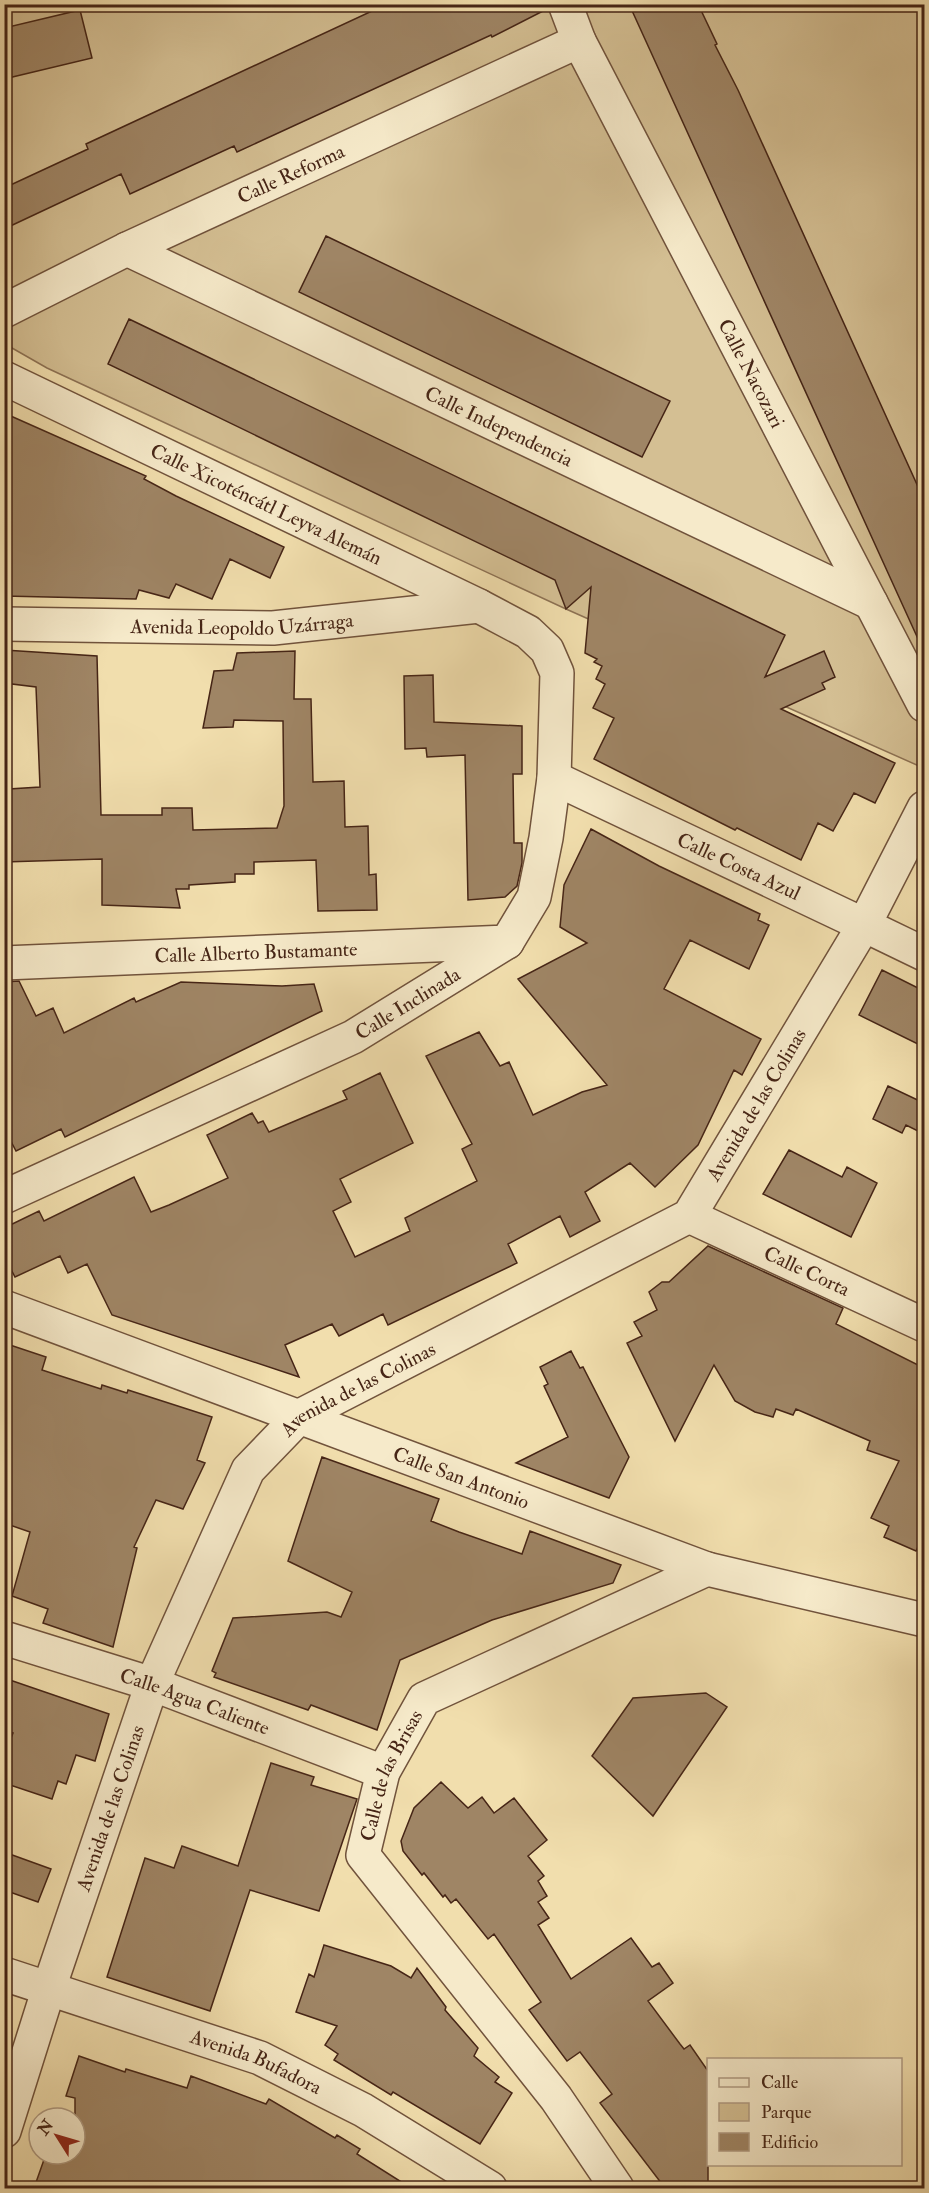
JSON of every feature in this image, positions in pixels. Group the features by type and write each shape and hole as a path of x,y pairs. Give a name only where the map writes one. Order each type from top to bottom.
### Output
{"street":[{"name":"Calle Nacozari","path":"565,4 579,41 924,705"},
{"name":"Calle Reforma","path":"4,311 127,249 579,41"},
{"name":"Calle Independencia","path":"127,249 871,603"},
{"name":"Calle Xicoténcátl Leyva Alemán","path":"4,378 479,606 528,632"},
{"name":"Avenida Leopoldo Uzárraga","path":"4,624 273,628 479,606"},
{"name":"Calle Inclinada","path":"4,1197 353,1037 507,942 534,897 546,838 554,778 557,673 547,650 528,632"},
{"name":"Calle Costa Azul","path":"554,778 924,954"},
{"name":"Avenida de las Colinas","path":"4,2131 49,1988 152,1684 248,1470 300,1416 689,1216 864,925 924,808"},
{"name":"Calle Alberto Bustamante","path":"4,963 507,942"},
{"name":"Calle Corta","path":"689,1216 924,1325"},
{"name":"Calle San Antonio","path":"4,1308 707,1569 924,1620"},
{"name":"Calle de las Brisas","path":"617,2188 556,2098 363,1855 382,1772 424,1699 707,1569"},
{"name":"Calle Agua Caliente","path":"4,1638 152,1684 382,1772"},
{"name":"Avenida Bufadora","path":"4,1974 260,2058 363,2110 490,2188"}],"green space":[{"path":"5,5 924,5 924,754 919,766 566,609 47,368 5,344"}],"building":[{"path":"387,4 547,4 547,9 492,37 491,35 237,152 234,146 130,194 121,174 4,229 4,188 88,149 86,144"},
{"path":"629,4 698,4 717,44 715,45 738,90 924,500 924,652"},
{"path":"80,10 92,58 4,79 4,28"},
{"path":"326,236 670,401 642,457 299,292"},
{"path":"129,319 785,635 765,677 824,651 835,677 822,683 825,689 781,709 895,763 875,803 854,793 833,831 818,823 801,860 737,828 735,830 594,759 614,718 593,708 605,684 596,679 602,666 594,662 597,659 585,653 591,587 566,609 555,580 108,364"},
{"path":"4,413 146,476 144,479 176,496 284,547 270,578 230,559 212,599 176,584 169,598 139,590 136,599 4,596"},
{"path":"4,650 97,656 101,815 162,815 162,808 192,808 193,830 277,828 284,806 283,721 234,720 233,727 203,728 214,671 233,670 237,653 295,651 294,699 311,699 313,782 344,781 345,827 368,826 369,875 376,874 377,910 318,911 316,860 254,862 254,874 235,874 235,882 189,885 189,889 176,889 180,908 102,905 102,859 4,862 4,794 9,794 9,789 40,787 36,687 4,683"},
{"path":"433,675 434,722 522,726 522,774 513,774 514,843 522,843 522,863 517,886 505,897 468,900 465,755 427,757 426,748 405,749 404,676"},
{"path":"591,829 659,866 760,914 758,920 769,925 749,969 690,940 664,989 761,1039 742,1075 734,1070 698,1145 655,1187 630,1163 585,1192 600,1221 570,1237 560,1216 508,1244 517,1263 388,1325 383,1314 339,1336 332,1324 285,1345 299,1377 112,1315 87,1264 68,1273 60,1256 15,1277 4,1256 4,1228 39,1211 44,1221 134,1177 151,1212 169,1205 228,1178 207,1135 252,1113 258,1123 263,1121 269,1132 347,1099 343,1091 380,1073 413,1143 340,1179 351,1202 333,1211 355,1257 410,1231 405,1218 477,1181 462,1149 472,1144 426,1056 479,1032 500,1066 509,1062 533,1115 582,1092 607,1085 518,979 587,943 560,927 564,885"},
{"path":"882,970 924,991 924,1047 859,1015"},
{"path":"19,981 36,1016 53,1008 64,1033 134,998 136,1002 181,982 282,986 314,984 322,1011 65,1137 61,1129 16,1151 4,1128 4,982"},
{"path":"888,1086 924,1103 924,1134 906,1125 902,1133 873,1119"},
{"path":"789,1150 842,1177 847,1167 877,1183 851,1237 763,1194"},
{"path":"708,1246 843,1308 836,1324 924,1368 924,1534 916,1551 884,1537 889,1526 871,1518 899,1461 867,1450 870,1441 796,1409 793,1415 776,1409 773,1417 755,1412 735,1401 714,1365 675,1441 627,1343 642,1336 634,1322 657,1310 649,1292 662,1282 669,1282"},
{"path":"4,1343 46,1357 42,1370 101,1389 102,1385 127,1393 128,1390 212,1417 197,1460 205,1463 183,1509 156,1500 134,1547 137,1548 113,1647 43,1623 48,1609 12,1596 30,1532 4,1523"},
{"path":"571,1351 580,1368 583,1367 629,1457 609,1498 516,1463 568,1437 544,1386 548,1384 540,1367"},
{"path":"322,1457 439,1499 431,1521 459,1532 522,1554 530,1531 621,1565 613,1583 492,1620 400,1660 377,1730 311,1705 308,1710 214,1677 216,1673 212,1671 233,1618 327,1612 341,1617 352,1592 288,1561"},
{"path":"4,1678 109,1714 95,1761 76,1755 66,1784 58,1781 52,1799 4,1783 4,1756 13,1733 4,1730"},
{"path":"706,1693 727,1707 653,1816 592,1756 633,1698"},
{"path":"271,1763 314,1777 311,1785 357,1799 319,1911 250,1890 210,2011 107,1977 145,1858 174,1868 182,1846 238,1866"},
{"path":"441,1782 468,1808 482,1797 494,1813 514,1798 547,1840 528,1856 544,1876 538,1881 547,1896 538,1902 549,1918 538,1925 571,1979 631,1938 652,1967 659,1963 673,1983 648,2001 684,2049 690,2045 707,2070 708,2188 665,2188 600,2103 612,2094 580,2052 567,2061 529,2010 541,2002 494,1934 488,1939 456,1899 451,1903 445,1895 443,1897 403,1851 401,1841 414,1808"},
{"path":"4,1852 51,1869 38,1902 4,1890"},
{"path":"324,1945 391,1966 411,1978 417,1968 446,2007 445,2010 478,2048 474,2056 499,2077 495,2082 512,2093 480,2144 393,2092 391,2095 334,2060 338,2054 325,2045 337,2026 296,2012 309,1974 314,1977"},
{"path":"79,2056 125,2072 126,2069 187,2088 191,2076 266,2104 269,2099 335,2138 337,2135 360,2149 357,2154 411,2188 34,2188 42,2166 87,2166 87,2106 75,2106 75,2098 66,2096"}]}
